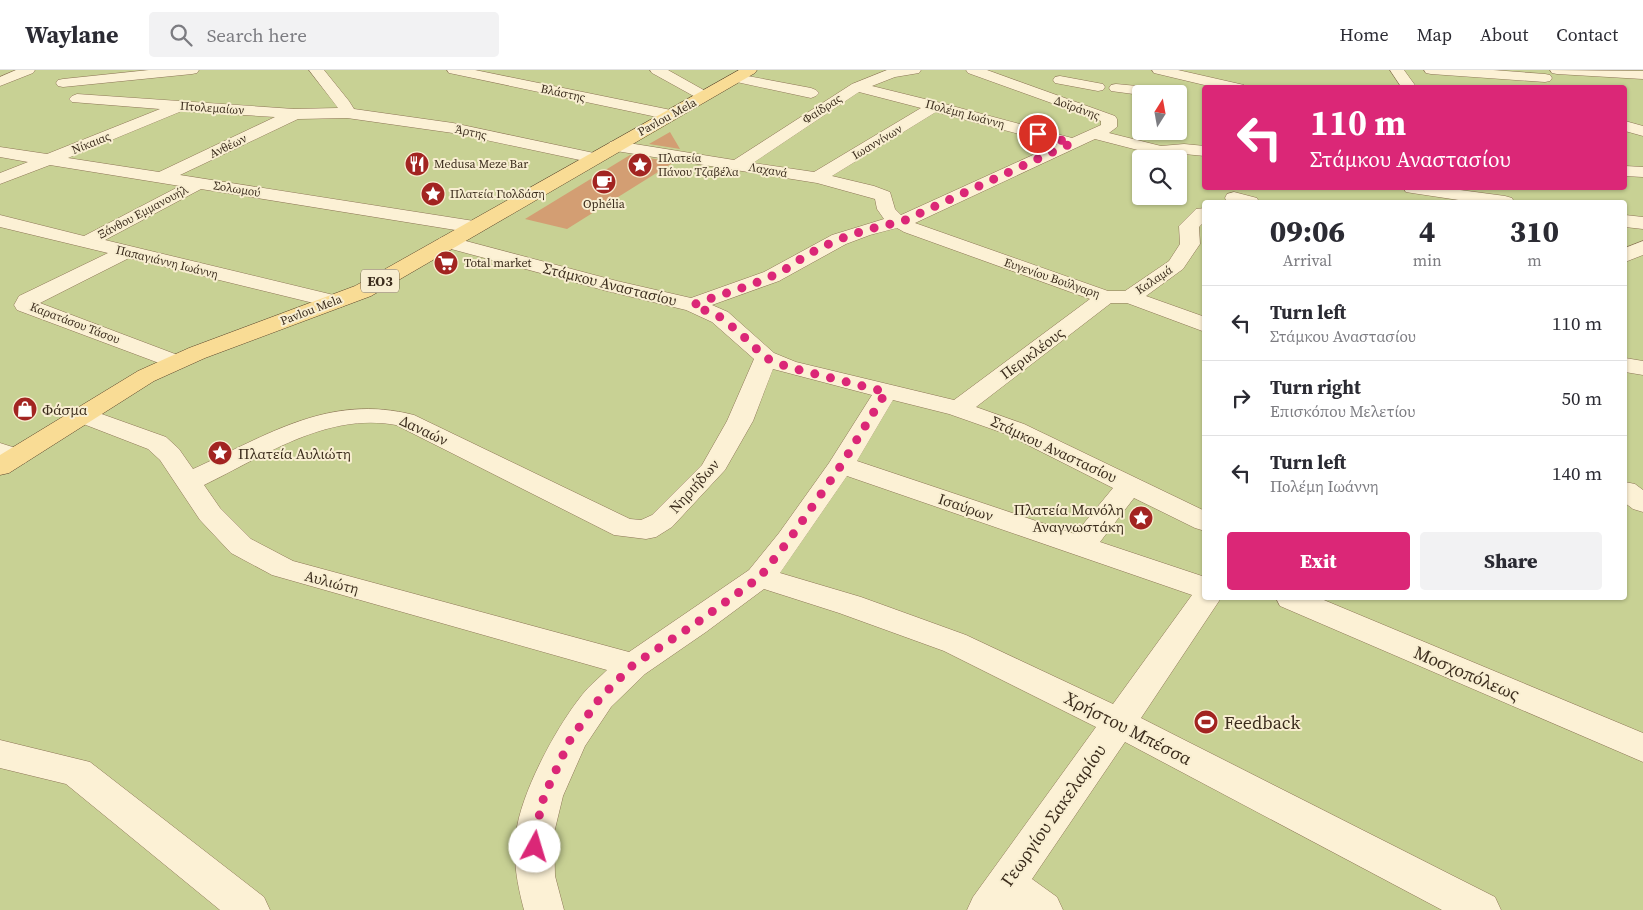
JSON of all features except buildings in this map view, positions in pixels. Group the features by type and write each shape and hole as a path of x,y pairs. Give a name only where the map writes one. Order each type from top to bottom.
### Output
{"main road":[{"name":"Pavlou Mela","path":"5,458 82,415 126,386 175,362 334,302 378,282 743,74"}],"street":[{"path":"0,82 28,70"},
{"path":"63,83 192,70"},
{"path":"316,70 344,104 347,113"},
{"name":"Βλάστης","path":"454,70 671,115"},
{"path":"657,70 704,96"},
{"name":"Φαίδρας","path":"738,165 857,87 888,72 914,70"},
{"name":"Δοϊράνης","path":"972,70 1109,119 1109,127 1094,134"},
{"path":"1159,70 1240,85"},
{"path":"1228,70 1244,85"},
{"path":"1397,70 1408,85"},
{"path":"1431,70 1549,76 1638,73"},
{"path":"743,74 812,93"},
{"path":"1060,80 1098,87 1066,103"},
{"name":"Πολέμη Ιωάννη","path":"857,87 936,106 1072,143"},
{"path":"1116,88 1132,90"},
{"name":"Πτολεμαίων","path":"77,99 294,114 347,113"},
{"name":"Νίκαιας","path":"0,179 183,106"},
{"name":"Ιωαννίνων","path":"817,178 936,106"},
{"name":"Άρτης","path":"347,113 453,128 594,158"},
{"name":"Ανθέων","path":"162,177 294,114"},
{"path":"1627,127 1643,131"},
{"path":"693,305 754,285 836,241 882,225 901,222 1094,134"},
{"name":"Δοϊράνης","path":"1094,134 1158,150"},
{"name":"Λαχανά","path":"616,146 817,178 868,190 884,196 884,206 888,214 901,222"},
{"name":"Δοϊράνης","path":"1173,150 1202,151"},
{"name":"Σολωμού","path":"0,152 474,226"},
{"path":"1187,157 1202,161"},
{"path":"1627,171 1643,172"},
{"name":"Ξάνθου Εμμανουήλ","path":"87,242 199,183"},
{"path":"1425,190 1492,200"},
{"name":"Καλαμά","path":"1130,297 1176,265 1190,244 1189,226 1202,214"},
{"name":"Παπαγιάννη Ιωάννη","path":"0,221 334,302"},
{"path":"1627,221 1643,223"},
{"name":"Ευγενίου Βούλγαρη","path":"901,222 934,237 1106,296 1130,297 1202,324"},
{"name":"Στάμκου Αναστασίου","path":"447,242 614,287 693,305 720,317 766,358 788,367 958,409 1015,429 1202,520"},
{"path":"1627,255 1643,246"},
{"name":"Καρατάσου Τάσου","path":"126,252 27,301 25,305 175,362"},
{"name":"Περικλέους","path":"958,409 1106,296"},
{"name":"Νηριήδων","path":"624,528 646,530 662,521 712,470 740,421 766,358"},
{"path":"1627,365 1643,368"},
{"path":"544,910 535,876 535,833 544,796 575,733 600,698 633,665 695,624 760,577 789,540 842,464 886,392"},
{"name":"Αυλιώτη","path":"82,415 157,443 170,455 210,514 240,546 283,568 633,665"},
{"name":"Δαναών","path":"188,482 315,423 352,417 390,415 405,420 624,528"},
{"name":"Ισαύρων","path":"842,464 1202,587"},
{"path":"1081,546 1130,484"},
{"path":"1627,491 1643,503"},
{"name":"Χρήστου Μπέσσα","path":"760,577 850,605 955,643 1118,722 1482,910"},
{"name":"Γεωργίου Σακελαρίου","path":"997,896 1205,600"},
{"name":"Μοσχοπόλεως","path":"1296,600 1643,748"},
{"path":"0,754 77,772 250,910"},
{"path":"997,896 1043,910"}],"green space":[{"path":"0,70 1643,70 1643,910 0,910"}],"place":[{"name":"Medusa Meze Bar","path":"417,164"},
{"name":"Πλατεία Πάνου Τζαβέλα","path":"640,165"},
{"name":"Ophélia","path":"604,182"},
{"name":"Πλατεία Γιολδάση","path":"433,194"},
{"name":"Total market","path":"446,263"},
{"name":"Φάσμα","path":"25,409"},
{"name":"Πλατεία Αυλιώτη","path":"220,453"},
{"name":"Πλατεία Μανόλη Αναγνωστάκη","path":"1141,518"},
{"name":"Feedback","path":"1206,722"}],"route":[{"path":"535,847 535,833 544,796 570,740 600,698 633,665 695,624 760,577 789,540 842,464 886,392 788,367 766,358 720,317 693,305 754,285 836,241 882,225 901,222 1072,143 1038,134"}]}
